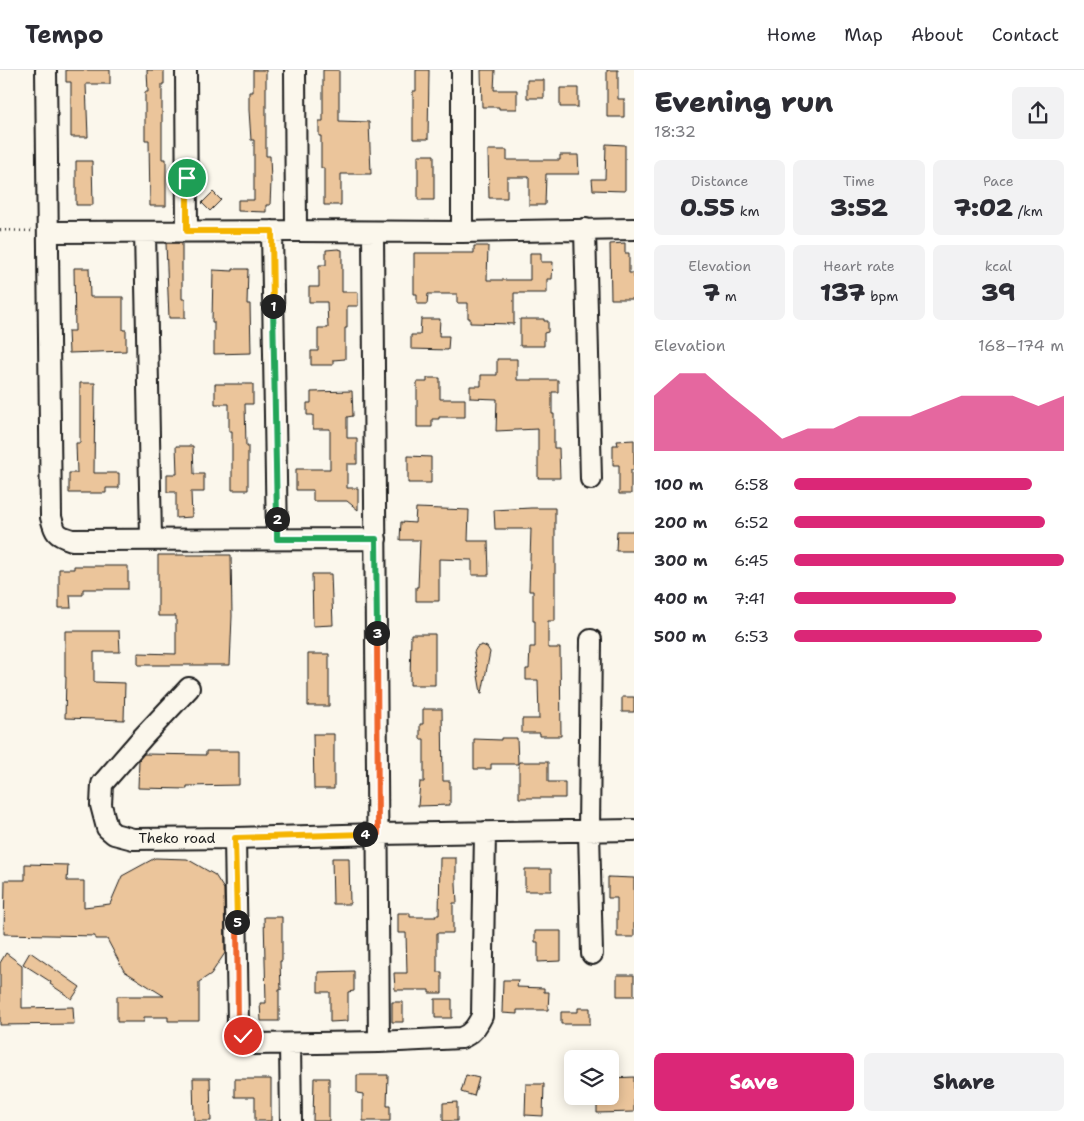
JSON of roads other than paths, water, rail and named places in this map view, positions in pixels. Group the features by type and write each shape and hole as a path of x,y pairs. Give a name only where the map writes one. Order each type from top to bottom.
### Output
{"street":[{"path":"46,70 51,517 55,531 61,537 72,540 151,538 376,539"},
{"path":"186,70 187,231"},
{"path":"296,70 296,231"},
{"path":"462,70 462,232"},
{"path":"585,229 591,479"},
{"path":"48,232 462,232 634,229"},
{"path":"272,231 277,539"},
{"path":"145,232 151,538"},
{"path":"373,232 380,1042"},
{"path":"591,640 589,831 592,954"},
{"name":"Theko road","path":"189,688 143,736 102,784 101,806 104,819 107,828 114,834 133,839 634,830"},
{"path":"235,838 238,1024 247,1042 254,1044 380,1042 461,1038 468,1035 478,1024 482,1016 485,832"},
{"path":"290,1044 291,1121"}]}
